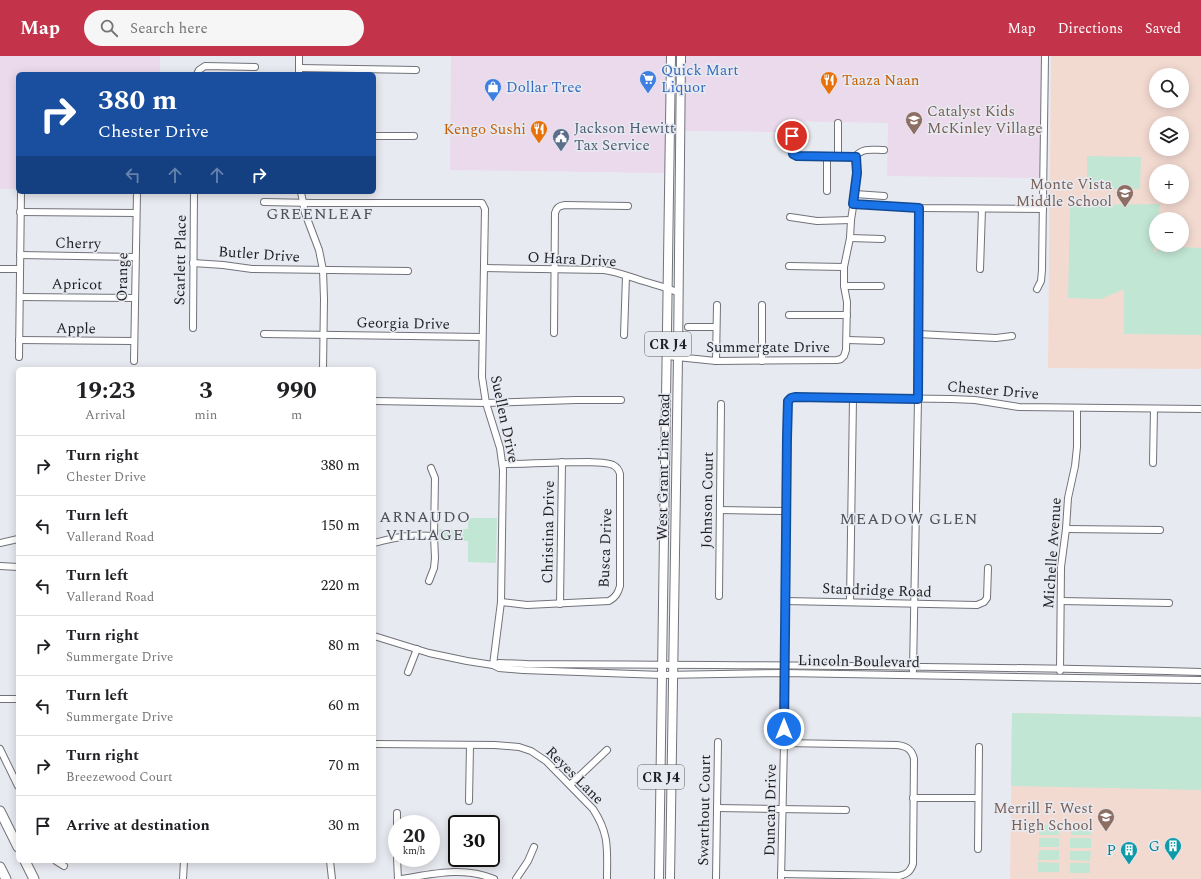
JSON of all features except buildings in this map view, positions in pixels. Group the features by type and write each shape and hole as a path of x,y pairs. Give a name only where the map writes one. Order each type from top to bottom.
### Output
{"highway":[{"path":"0,811 16,843"},
{"path":"26,863 34,879"},
{"path":"0,867 6,879"}],"main road":[{"name":"West Grant Line Road","path":"659,879 668,356 671,56"},
{"name":"West Grant Line Road","path":"670,879 681,56"},
{"path":"670,196 673,201 676,214 680,216"}],"street":[{"path":"299,56 299,71 416,70"},
{"path":"1037,289 1041,281 1042,270 1045,56"},
{"path":"199,72 202,68 208,66 255,68"},
{"path":"838,123 838,157"},
{"path":"792,124 792,148 793,154 797,156 856,157 860,151 863,150 884,150"},
{"path":"376,136 414,136"},
{"path":"827,156 827,192"},
{"name":"Summergate Drive","path":"668,356 716,361 762,361 837,360 844,356 847,340 847,302 844,286 844,266 850,238 855,194 857,173 856,157"},
{"path":"19,357 21,194"},
{"name":"Orange","path":"134,361 133,341 137,194"},
{"name":"Scarlett Place","path":"193,328 194,194"},
{"path":"301,194 305,213 319,250 323,270 323,367"},
{"path":"855,194 884,196"},
{"path":"264,202 303,203"},
{"name":"Suellen Drive","path":"303,203 482,203 485,208 482,378 486,403 500,448 503,464 501,602 493,665"},
{"path":"853,204 919,208 1042,209"},
{"path":"554,332 555,213 557,208 565,205 628,206"},
{"path":"913,675 918,399 919,208"},
{"path":"980,269 982,209"},
{"path":"20,212 136,213"},
{"path":"790,217 817,221 851,220"},
{"path":"850,238 882,239"},
{"name":"Cherry","path":"20,255 135,256"},
{"name":"Butler Drive","path":"193,263 252,269 408,271"},
{"path":"789,266 844,266"},
{"name":"O Hara Drive","path":"484,268 604,270 668,287 679,293"},
{"path":"0,269 20,269"},
{"path":"624,335 626,276"},
{"path":"844,286 882,286"},
{"name":"Apricot","path":"20,296 134,298"},
{"path":"762,305 762,361"},
{"path":"716,361 717,306"},
{"path":"790,315 847,315"},
{"path":"688,327 716,327"},
{"name":"Georgia Drive","path":"264,334 482,338"},
{"path":"918,334 996,338 1012,336"},
{"name":"Apple","path":"19,340 133,341"},
{"path":"847,340 881,341"},
{"name":"Chester Drive","path":"788,405 791,398 795,397 975,400 1019,408 1201,409"},
{"path":"850,602 853,398"},
{"path":"376,401 486,403 621,400"},
{"name":"Johnson Court","path":"719,596 721,404"},
{"name":"Duncan Drive","path":"781,877 788,405"},
{"name":"Michelle Avenue","path":"1060,677 1061,567 1068,498 1075,466 1077,447 1077,408"},
{"path":"1153,463 1154,409"},
{"path":"503,464 562,462"},
{"name":"Busca Drive","path":"560,604 609,601 618,593 620,586 619,469 613,465 603,463 562,462"},
{"name":"Christina Drive","path":"560,604 562,462"},
{"path":"429,581 434,568 435,558 435,478 432,468"},
{"path":"720,510 786,511"},
{"path":"1066,529 1160,530"},
{"path":"376,542 408,535 434,536"},
{"path":"0,543 16,539"},
{"path":"0,566 16,567"},
{"name":"Standridge Road","path":"785,601 977,605 984,602 987,598 988,568"},
{"path":"1061,601 1169,603"},
{"path":"501,602 527,605 560,604"},
{"name":"Lincoln Boulevard","path":"376,637 417,649 467,661 493,665 499,668 523,670 662,676 784,673 1201,680"},
{"path":"408,672 417,649"},
{"name":"Lincoln Boulevard","path":"493,665 499,663 784,665 1201,672"},
{"path":"0,699 16,699"},
{"name":"Swarthout Court","path":"716,879 718,742"},
{"path":"781,877 899,876 907,874 913,864 913,754 909,748 904,745 784,743"},
{"name":"Reyes Lane","path":"376,744 511,746 531,751 546,761 593,809 606,832 608,847 607,879"},
{"path":"469,801 470,745"},
{"path":"978,849 980,747"},
{"path":"0,749 16,782"},
{"path":"570,785 607,750"},
{"path":"913,798 978,798"},
{"path":"717,808 846,810"},
{"path":"516,879 528,861 534,847"},
{"path":"59,863 64,866"},
{"path":"184,863 184,879"},
{"path":"330,863 332,879"},
{"path":"397,867 398,879"},
{"path":"402,879 449,871 481,874 494,879"}],"shaded area":[{"path":"0,56 160,56 160,72 16,72 16,189 0,189"},
{"path":"451,56 669,56 667,173 450,170"},
{"path":"684,56 1043,56 1041,178 887,176 888,123 787,121 787,132 682,131"},
{"name":"Monte Vista Middle School","path":"1051,56 1201,56 1201,369 1048,368"},
{"name":"Merrill F. West High School","path":"1012,713 1201,717 1201,879 1010,879"}],"green space":[{"path":"1087,156 1141,157 1140,189 1087,189"},
{"path":"1160,204 1159,212 1149,212 1149,252 1189,252 1189,247 1201,248 1201,335 1124,334 1124,289 1101,299 1068,298 1070,205"},
{"path":"468,518 497,518 496,563 468,562 468,541 439,541 439,529 468,529"},
{"path":"1012,713 1201,717 1201,790 1011,786"},
{"path":"1039,825 1059,825 1059,835 1039,835"},
{"path":"1071,826 1091,826 1091,835 1071,835"},
{"path":"1039,838 1059,838 1059,847 1039,847"},
{"path":"1070,838 1091,838 1091,848 1070,848"},
{"path":"1039,850 1059,850 1059,860 1038,860"},
{"path":"1070,851 1091,851 1090,861 1070,860"},
{"path":"1038,862 1059,863 1059,872 1038,872"},
{"path":"1070,863 1090,863 1090,873 1070,873"}],"place":[{"name":"Quick Mart Liquor","path":"648,94"},
{"name":"Taaza Naan","path":"829,95"},
{"name":"Dollar Tree","path":"493,102"},
{"name":"Catalyst Kids McKinley Village","path":"914,135"},
{"name":"Kengo Sushi","path":"539,144"},
{"name":"Jackson Hewitt Tax Service","path":"561,152"},
{"name":"Monte Vista Middle School","path":"1125,208"},
{"name":"Merrill F. West High School","path":"1106,832"},
{"name":"G","path":"1173,861"},
{"name":"P","path":"1129,865"}],"district":[{"name":"GREENLEAF","path":"320,213"},
{"name":"MEADOW GLEN","path":"909,518"},
{"name":"ARNAUDO VILLAGE","path":"425,525"}],"route":[{"path":"784,729 788,401 795,397 918,399 919,208 853,204 857,173 856,157 797,156 793,154 792,136"}]}
